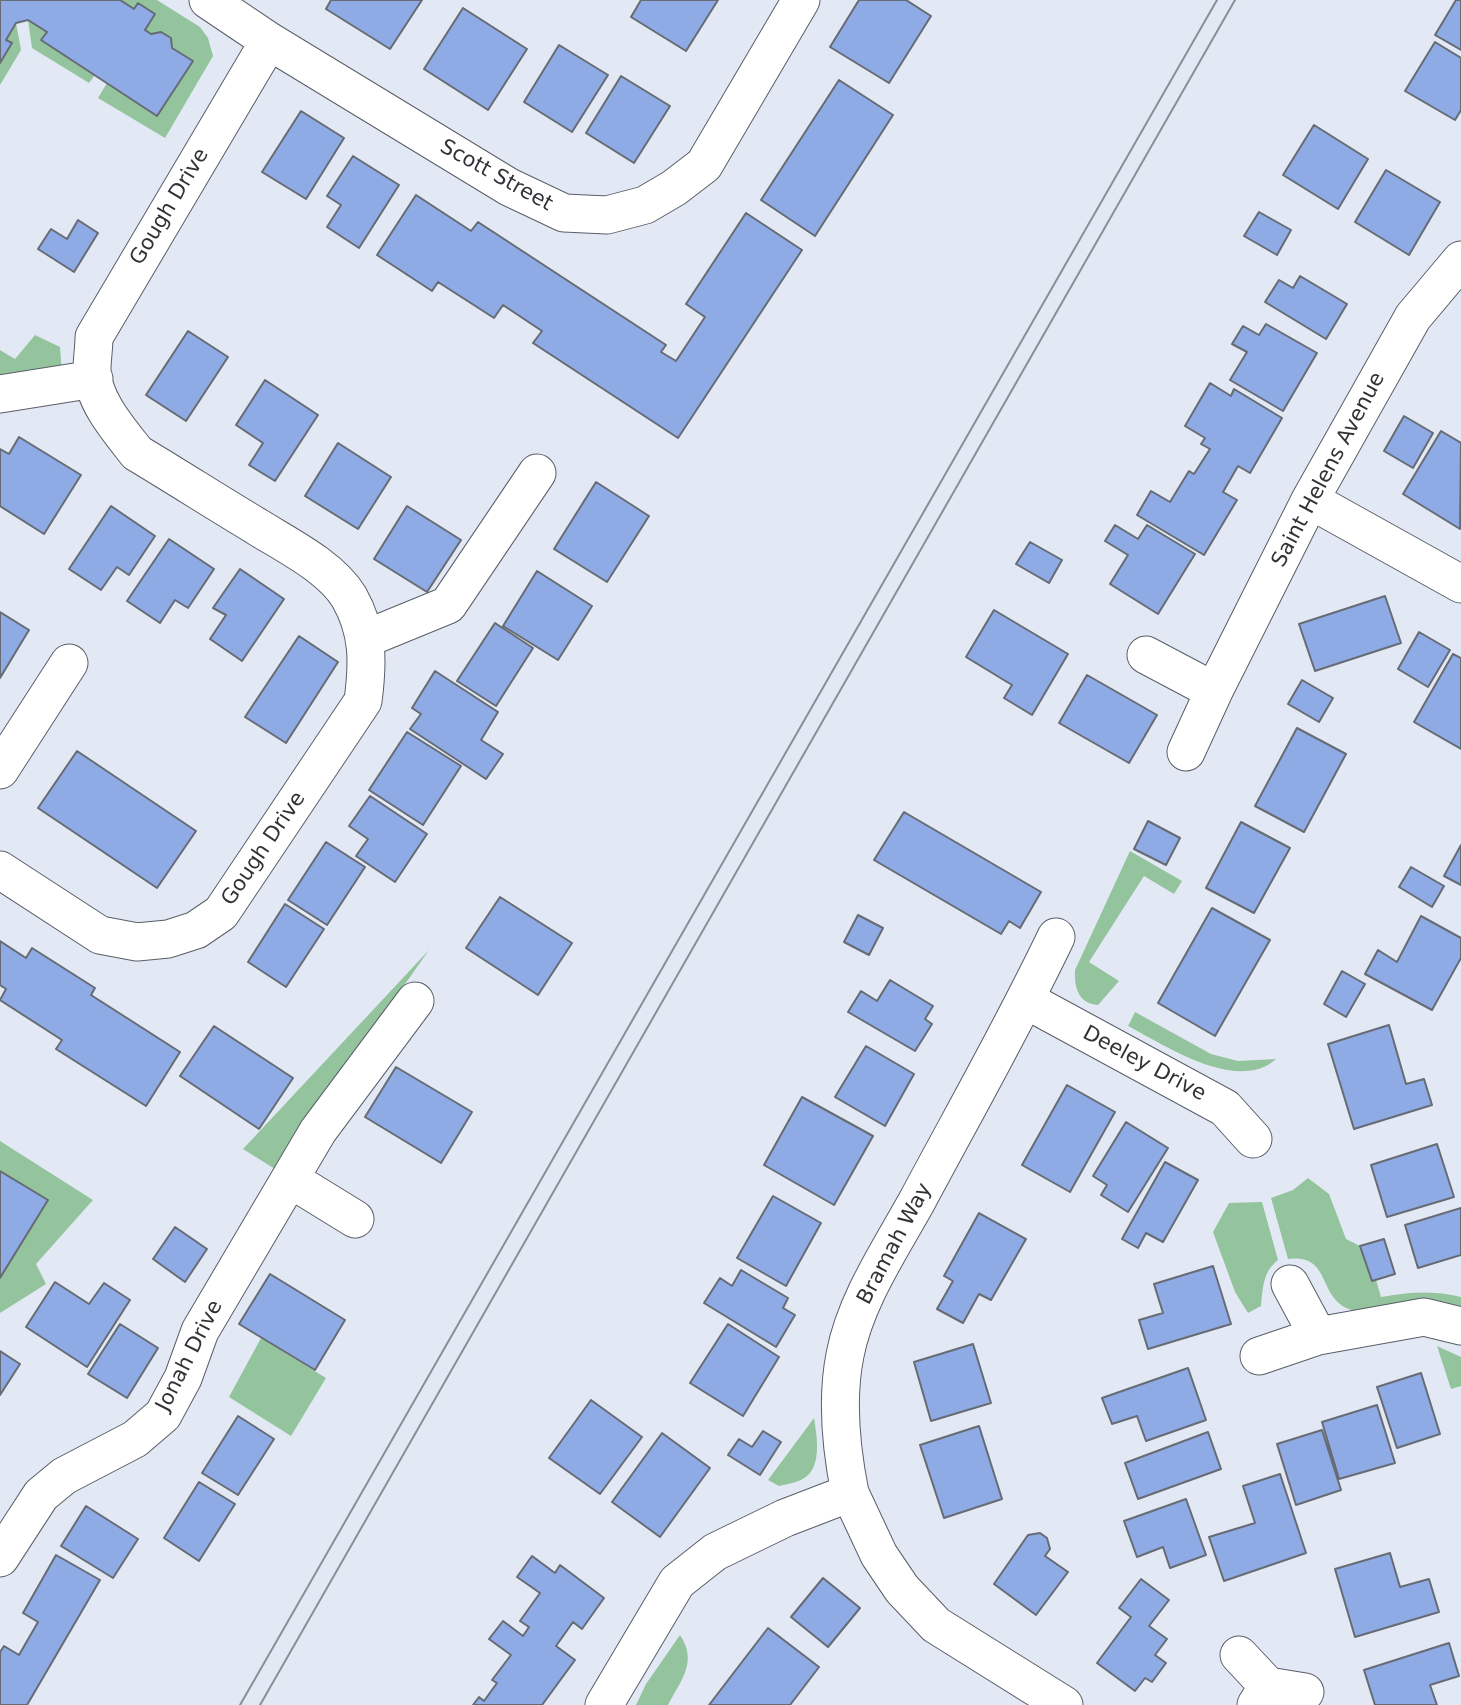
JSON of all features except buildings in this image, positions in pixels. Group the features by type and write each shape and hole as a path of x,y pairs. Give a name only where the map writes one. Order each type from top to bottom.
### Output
{"street":[{"name":"Scott Street","path":"208,0 269,41 509,187 564,213 607,215 645,205 674,188 704,165 801,0"},
{"name":"Gough Drive","path":"0,870 100,935 137,942 168,939 197,930 221,913 363,701 368,664 365,639 348,595 317,564 137,453 117,427 101,399 92,373 94,337 269,41"},
{"name":"Saint Helens Avenue","path":"1186,752 1310,500 1413,317 1461,260"},
{"path":"0,394 94,379"},
{"path":"365,639 448,605 537,473"},
{"path":"1310,500 1461,584"},
{"path":"1146,655 1214,691"},
{"path":"0,771 69,663"},
{"name":"Bramah Way","path":"1056,937 1026,1000 864,1297 845,1354 841,1398 841,1447 850,1493 879,1555 902,1589 936,1625 1064,1705"},
{"name":"Deeley Drive","path":"1026,1000 1225,1108 1253,1139"},
{"name":"Jonah Drive","path":"0,1558 41,1495 64,1476 135,1439 163,1415 183,1378 200,1331 318,1130 415,1001"},
{"path":"290,1179 355,1219"},
{"path":"1290,1284 1318,1336"},
{"path":"1259,1356 1318,1336 1424,1317 1461,1326"},
{"path":"604,1705 677,1582 715,1552 785,1518 850,1493"},
{"path":"1238,1655 1262,1696 1305,1692"}],"green space":[{"path":"120,0 157,0 200,27 208,38 213,56 165,138 98,98 107,83 157,116 193,62 172,48 171,38 162,32 151,34 145,30 155,14 139,3 134,9"},
{"path":"28,20 47,32 42,39 95,75 89,83 32,48"},
{"path":"16,23 21,50 0,85 0,63 12,44 6,40"},
{"path":"35,335 60,347 62,373 0,381 0,350 15,359"},
{"path":"1130,851 1182,881 1174,894 1144,876 1089,962 1119,981 1098,1005 1091,1004 1079,993 1075,970"},
{"path":"429,950 275,1169 243,1149"},
{"path":"1135,1012 1211,1054 1238,1061 1276,1059 1260,1068 1242,1071 1201,1063 1128,1026"},
{"path":"0,1141 93,1200 36,1264 46,1284 0,1313 0,1278 48,1200 0,1171"},
{"path":"1308,1178 1329,1194 1346,1239 1360,1246 1372,1281 1376,1280 1381,1297 1421,1292 1441,1293 1461,1297 1461,1310 1354,1311 1334,1298 1319,1270 1312,1263 1302,1259 1288,1259 1271,1198 1293,1190"},
{"path":"1262,1202 1278,1260 1267,1275 1261,1306 1248,1313 1235,1292 1213,1232 1229,1203"},
{"path":"261,1338 326,1378 291,1436 229,1397"},
{"path":"1437,1346 1461,1357 1461,1386 1451,1389"},
{"path":"814,1418 817,1452 813,1469 798,1481 779,1486 768,1480"},
{"path":"680,1635 688,1654 688,1662 668,1705 636,1705 646,1684"}],"tram line":[{"path":"240,1705 1217,0"},
{"path":"260,1705 1235,0"}]}
